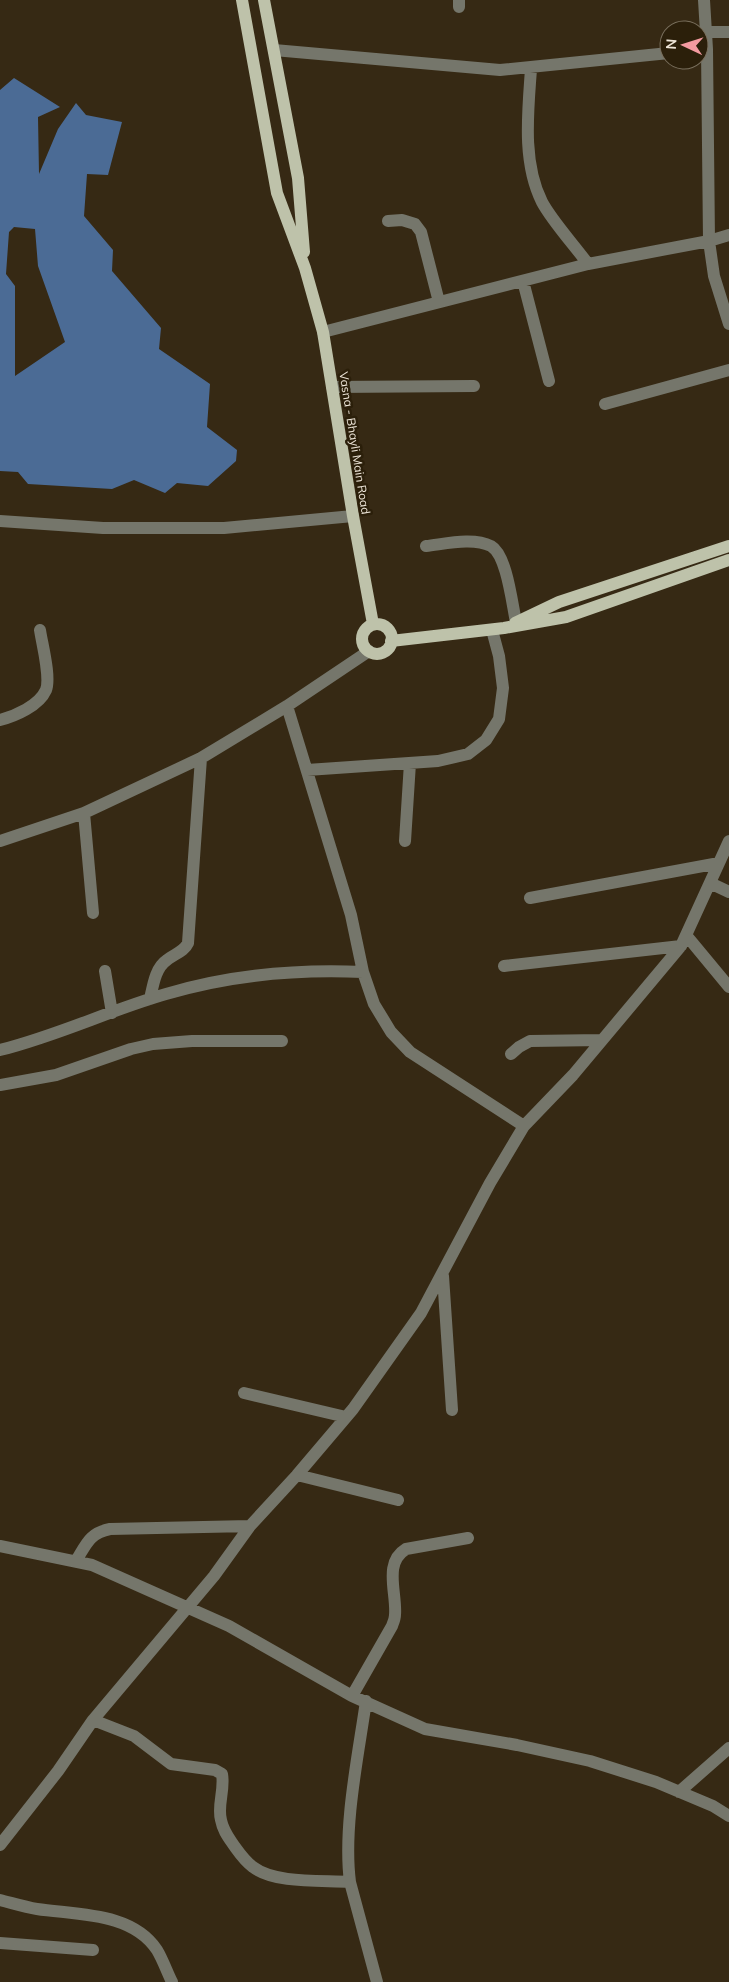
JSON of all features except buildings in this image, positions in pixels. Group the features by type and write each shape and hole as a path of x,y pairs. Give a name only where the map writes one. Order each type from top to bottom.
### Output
{"main road":[{"name":"Vasna - Bhayli Main Road","path":"242,0 277,193 305,268 323,332 373,624"},
{"name":"Vasna - Bhayli Main Road","path":"264,0 298,178 305,268"},
{"path":"498,629 559,602 729,546"},
{"path":"391,641 498,629 566,617 729,560"},
{"path":"373,624 387,628 391,636 391,641 386,650 382,652 373,653 368,651 363,643 362,638 365,629 373,624"}],"street":[{"path":"704,0 705,20"},
{"path":"709,32 729,32"},
{"path":"274,50 500,70 659,54"},
{"path":"531,68 527,119 531,174 543,202 588,264"},
{"path":"704,70 709,241 714,276 729,324"},
{"path":"388,221 402,220 415,224 420,232 438,302"},
{"path":"323,332 588,264 709,241 729,235"},
{"path":"523,281 549,381"},
{"path":"605,404 729,370"},
{"path":"332,387 474,386"},
{"path":"0,522 103,528 224,528 353,516"},
{"path":"426,546 472,542 492,546 499,554 508,581 516,622"},
{"path":"307,770 438,761 468,754 486,740 499,719 503,688 498,629"},
{"path":"0,720 10,718 28,708 46,690 46,671 40,630"},
{"path":"0,841 84,813 201,758 287,706 368,651"},
{"path":"287,706 351,915 363,972 374,1004 391,1032 410,1052 524,1126"},
{"path":"150,999 160,968 166,960 186,948 188,943 201,758"},
{"path":"405,841 410,763"},
{"path":"84,813 93,913"},
{"path":"0,1846 80,1742 93,1720 214,1576 250,1526 297,1475 346,1417 421,1313 490,1183 524,1126 573,1075 684,940 729,840"},
{"path":"530,898 719,863"},
{"path":"710,883 729,892"},
{"path":"504,966 684,940"},
{"path":"684,940 729,987"},
{"path":"0,1050 64,1030 150,999 216,980 264,974 337,971 363,972"},
{"path":"105,972 112,1013"},
{"path":"511,1054 518,1047 530,1041 602,1040"},
{"path":"0,1085 56,1075 131,1049 153,1044 192,1041 282,1042"},
{"path":"442,1275 452,1410"},
{"path":"244,1393 346,1417"},
{"path":"297,1475 398,1500"},
{"path":"76,1562 90,1538 98,1532 110,1529 250,1526"},
{"path":"352,1696 392,1626 395,1615 393,1571 394,1560 398,1553 406,1549 468,1538"},
{"path":"0,1546 92,1565 228,1626 352,1696 425,1729 517,1745 590,1761 679,1792 713,1806 729,1816"},
{"path":"366,1701 348,1853 350,1882 377,1982"},
{"path":"93,1720 134,1736 171,1764 215,1770 222,1774 224,1782 219,1813 223,1829 240,1854 252,1866 271,1875 296,1879 350,1882"},
{"path":"679,1792 729,1748"},
{"path":"0,1900 33,1908 96,1916 129,1927 146,1938 157,1950 172,1982"},
{"path":"0,1943 93,1950"}],"water":[{"path":"14,78 60,107 38,117 39,174 58,129 76,103 86,115 122,122 108,175 87,174 84,216 113,250 112,271 161,328 159,349 210,384 207,427 237,450 236,461 208,486 177,483 165,493 134,480 112,489 28,484 18,472 0,471 0,90","holes":["14,227 35,229 38,266 65,342 15,376 15,286 6,274 9,232"]}]}
